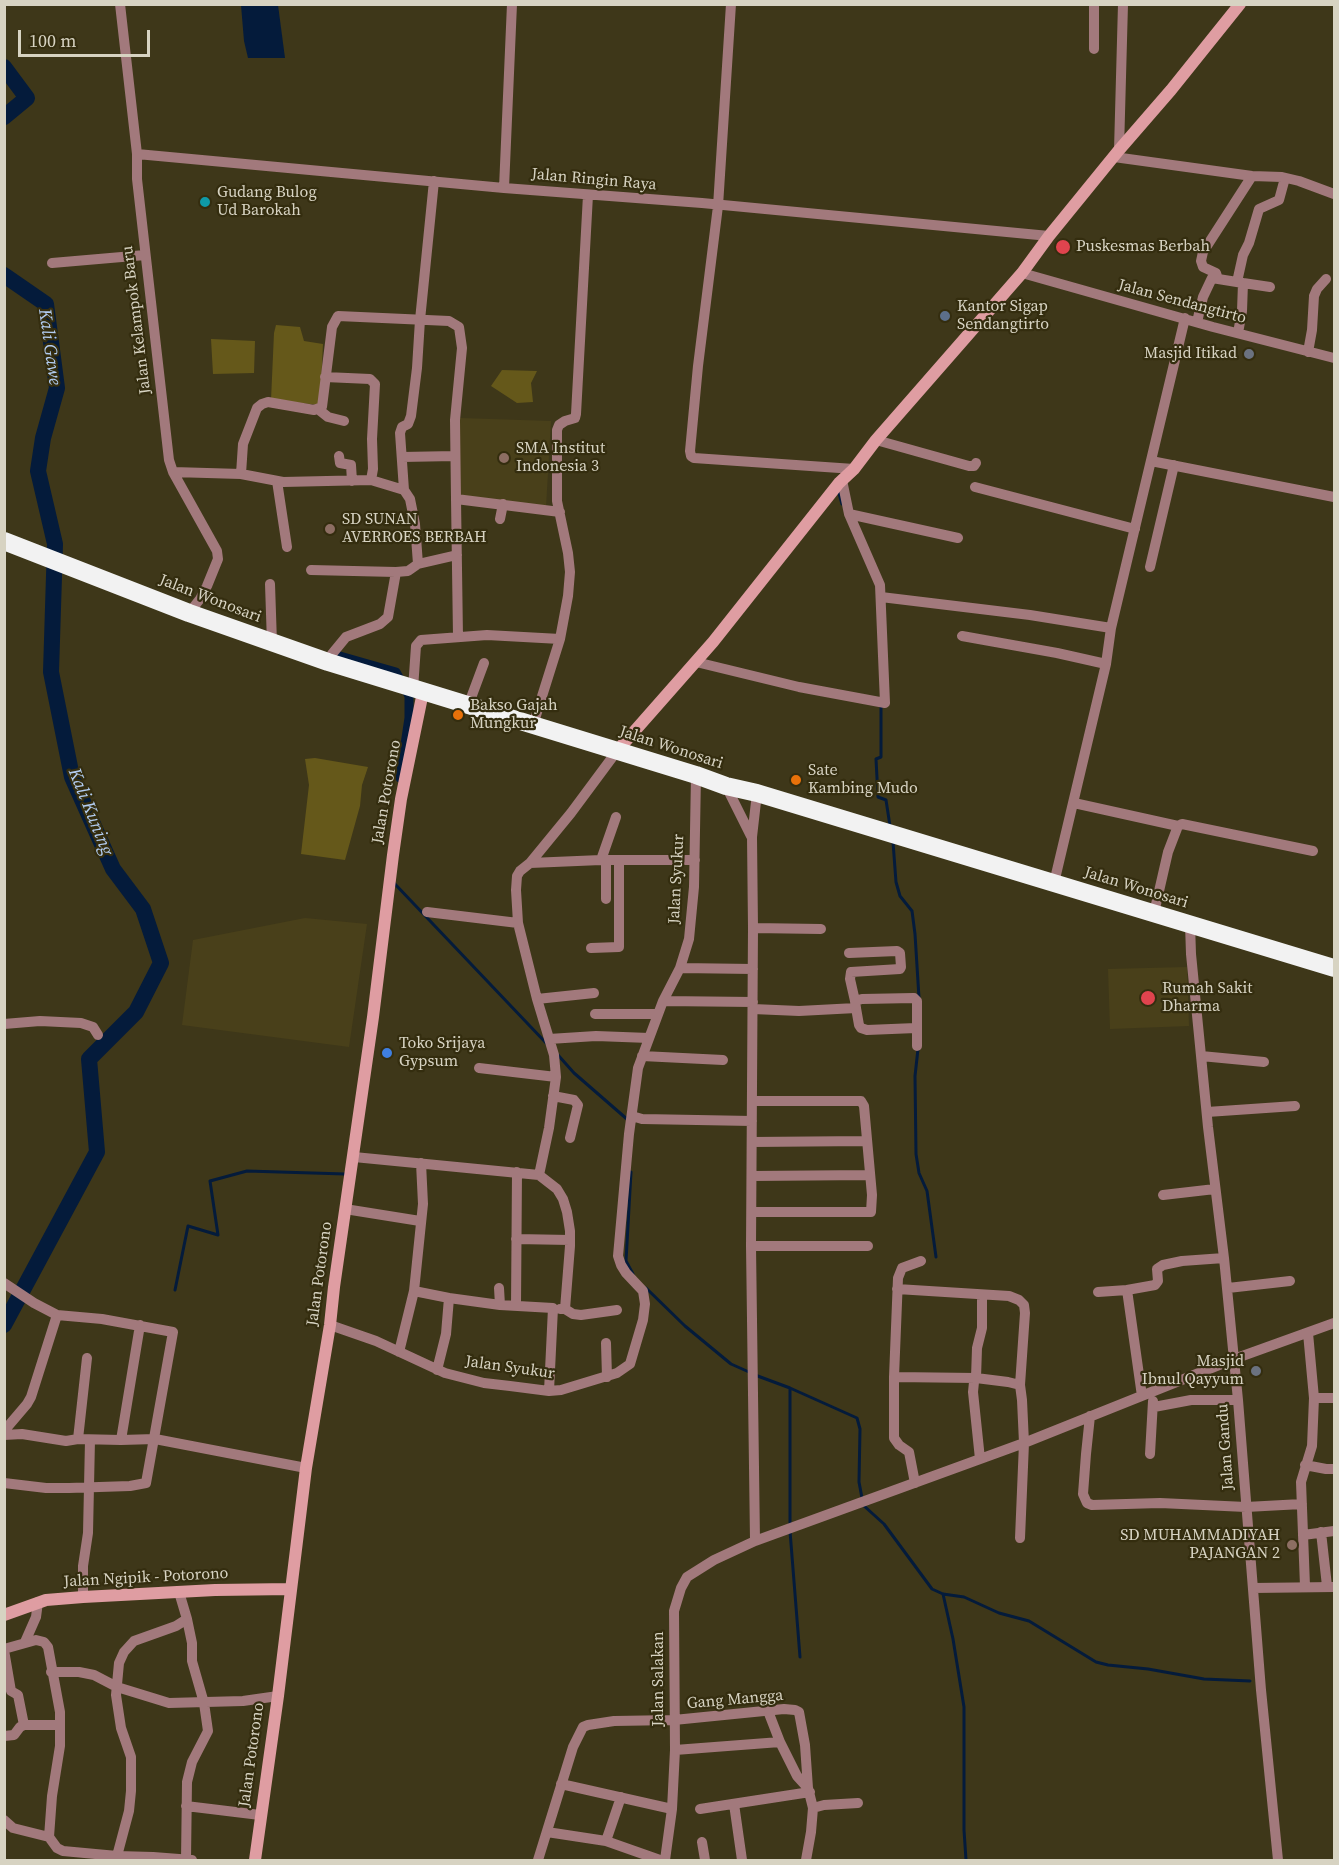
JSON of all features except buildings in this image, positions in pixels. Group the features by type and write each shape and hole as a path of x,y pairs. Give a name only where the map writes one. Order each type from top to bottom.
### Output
{"highway":[{"name":"Jalan Wonosari","path":"12,544 82,571 195,606 272,643 327,662 726,786 757,793 1335,968"}],"street":[{"name":"Jalan Kelampok Baru","path":"120,4 137,154 136,179 167,448 173,472 217,551 218,559 207,586 195,606"},
{"path":"504,188 512,4"},
{"path":"730,4 718,205 698,366 691,456 854,469"},
{"path":"1094,4 1094,49"},
{"path":"1117,154 1123,4"},
{"path":"539,1175 556,1077 554,1055 537,999 519,923 516,890 520,871 530,863 571,813 617,751 696,662 842,480 854,469 876,440 1022,273 1049,236 1240,4"},
{"name":"Jalan Ringin Raya","path":"137,154 1049,236"},
{"path":"1117,154 1252,176 1285,178 1335,194"},
{"path":"1218,279 1216,273 1203,267 1201,261 1203,252 1252,176"},
{"path":"1238,333 1242,311 1240,283 1243,255 1259,209 1279,200 1285,178"},
{"path":"418,564 415,524 410,499 404,490 400,433 410,421 411,416 434,181"},
{"path":"533,726 560,639 568,596 570,572 568,553 557,501 557,430 559,425 575,418 576,414 588,195"},
{"path":"52,263 145,255"},
{"name":"Jalan Sendangtirto","path":"1022,273 1335,358"},
{"path":"1197,322 1203,297 1211,280 1218,279 1269,287"},
{"path":"1308,352 1314,296 1326,279"},
{"path":"241,474 243,444 257,408 268,402 314,410 322,407 332,327 338,316 433,319 449,321 459,327 462,348 456,404 455,456 458,637"},
{"path":"1054,883 1106,664 1111,628 1185,318"},
{"path":"325,377 370,379 375,384 371,480"},
{"path":"318,409 328,417 344,421"},
{"path":"876,440 969,466 974,466 976,463"},
{"path":"339,456 340,463 351,465 352,481"},
{"path":"402,457 455,456"},
{"path":"1151,461 1335,497"},
{"path":"1150,567 1174,465"},
{"path":"173,472 241,474 277,481 371,480 404,490"},
{"path":"696,662 799,687 885,704 880,585 849,514 842,480"},
{"path":"277,481 286,547"},
{"path":"975,486 1135,529"},
{"path":"456,499 560,512"},
{"path":"500,519 503,504"},
{"path":"849,514 958,538"},
{"path":"311,570 408,572 418,564 457,555"},
{"path":"327,662 346,637 380,624 388,617 396,572"},
{"path":"270,584 272,643"},
{"path":"881,597 1030,615 1111,628"},
{"path":"410,688 416,646 421,640 488,635 560,639"},
{"path":"962,636 1106,664"},
{"path":"468,706 484,663"},
{"name":"Jalan Potorono","path":"255,1860 306,1468 330,1325 333,1287 354,1157 401,799 410,688"},
{"name":"Jalan Syukur","path":"330,1325 376,1341 437,1370 484,1383 549,1391 561,1390 607,1377 630,1364 643,1320 645,1304 643,1292 626,1273 618,1256 629,1134 638,1068 657,1014 680,968 689,939 695,860 696,775"},
{"path":"726,786 752,837"},
{"path":"755,1541 751,1246 752,837 757,793"},
{"path":"1074,803 1178,826 1180,824 1313,851"},
{"path":"606,899 604,861 616,817"},
{"path":"1154,913 1168,852 1178,826"},
{"path":"530,863 695,860"},
{"path":"591,948 619,947 619,861"},
{"path":"427,912 519,923"},
{"name":"Jalan Gandu","path":"1190,924 1191,954 1215,1189 1228,1288 1278,1860"},
{"path":"753,928 821,929"},
{"path":"849,953 897,951 900,953 900,969 851,972 850,979 861,1028 867,1030 916,1028"},
{"path":"680,968 753,969"},
{"path":"537,999 594,993"},
{"path":"663,1001 799,1011 855,1005 862,999 914,998 916,1001 916,1046"},
{"path":"595,1014 657,1014"},
{"path":"4,1024 40,1021 81,1023 93,1028 98,1035"},
{"path":"549,1041 596,1036 649,1038"},
{"path":"642,1056 723,1060"},
{"path":"1202,1056 1264,1062"},
{"path":"480,1068 556,1077"},
{"path":"553,1096 574,1100 578,1105 570,1138"},
{"path":"752,1101 861,1101 864,1106 872,1195 871,1212 752,1212"},
{"path":"1207,1112 1295,1106"},
{"path":"631,1117 752,1122"},
{"path":"752,1142 867,1141"},
{"path":"354,1157 539,1175 557,1189 567,1212 570,1239 565,1309"},
{"path":"399,1352 414,1291 423,1204 421,1164"},
{"path":"516,1306 517,1172"},
{"path":"752,1176 869,1175"},
{"path":"1164,1195 1215,1189"},
{"path":"345,1209 420,1221"},
{"path":"516,1239 570,1239"},
{"path":"751,1246 868,1246"},
{"path":"1098,1292 1155,1285 1158,1281 1157,1269 1163,1265 1182,1261 1224,1258"},
{"path":"915,1483 909,1452 894,1438 894,1377 898,1278 902,1268 921,1261"},
{"path":"1228,1288 1290,1281"},
{"path":"4,1283 57,1315 102,1319 173,1332 146,1483 130,1486 46,1488 4,1483"},
{"path":"499,1288 500,1305"},
{"path":"897,1289 1009,1296 1024,1305 1020,1386 1024,1443 1020,1538"},
{"path":"1126,1290 1147,1394 1154,1407 1150,1454"},
{"path":"414,1291 500,1305 565,1309 573,1314 581,1315 617,1310"},
{"path":"980,1459 973,1392 977,1348 982,1328 982,1295"},
{"path":"437,1370 447,1335 449,1298"},
{"path":"549,1391 553,1308"},
{"path":"4,1433 27,1404 37,1382 57,1315"},
{"name":"Jalan Salakan","path":"665,1860 672,1809 675,1750 674,1611 687,1577 714,1560 755,1541 1024,1443 1234,1359 1335,1323"},
{"path":"121,1440 140,1325"},
{"path":"1305,1586 1301,1482 1312,1446 1314,1398 1308,1333"},
{"path":"606,1343 607,1377"},
{"path":"78,1439 87,1358"},
{"path":"894,1377 976,1378 1020,1386"},
{"path":"1314,1398 1335,1398"},
{"path":"1154,1407 1191,1400 1238,1400"},
{"path":"18,1415 22,1434"},
{"path":"1090,1416 1083,1494 1087,1503 1092,1505 1161,1503 1246,1507 1302,1504"},
{"path":"4,1433 66,1441 155,1439 306,1468"},
{"path":"83,1597 83,1566 88,1533 90,1440"},
{"path":"1305,1465 1335,1470"},
{"path":"1303,1535 1335,1531"},
{"path":"1253,1588 1331,1586 1321,1532"},
{"name":"Jalan Ngipik - Potorono","path":"4,1615 38,1602 83,1597 291,1589"},
{"path":"179,1592 187,1618 192,1643 192,1661 204,1703 208,1731 192,1762 187,1782 186,1860"},
{"path":"25,1642 36,1617 38,1602"},
{"path":"117,1856 129,1812 131,1757 121,1728 116,1695 119,1663 129,1646 145,1636 176,1626 187,1618"},
{"path":"24,1725 18,1695 11,1691 4,1649 36,1640 46,1643 60,1712 60,1746 52,1796 49,1837"},
{"path":"51,1672 79,1672 94,1675 117,1687 169,1703 243,1701 278,1696"},
{"name":"Gang Mangga","path":"561,1784 573,1747 583,1727 588,1725 614,1721 674,1720 784,1709 799,1712 809,1790"},
{"path":"768,1711 797,1776 809,1790 813,1808 806,1860"},
{"path":"4,1736 14,1735 20,1726 24,1725 60,1725"},
{"path":"675,1750 780,1742"},
{"path":"538,1860 561,1784 672,1809"},
{"path":"700,1809 809,1790"},
{"path":"606,1841 621,1797"},
{"path":"813,1808 858,1803"},
{"path":"735,1804 742,1860"},
{"path":"186,1806 260,1815"},
{"path":"4,1820 13,1828 49,1837 57,1848 81,1857 117,1856 192,1860"},
{"path":"547,1832 606,1841 660,1860"},
{"path":"702,1842 705,1860"}],"shaded area":[{"path":"276,325 300,327 304,341 323,344 320,405 271,400"},
{"path":"211,339 255,341 254,373 213,374"},
{"path":"502,370 537,371 531,383 533,402 517,403 491,386"},
{"name":"SMA Institut Indonesia 3","path":"460,418 551,421 546,507 459,495"},
{"path":"315,758 368,767 345,860 301,854 309,785 305,759"},
{"path":"305,918 367,924 349,1047 182,1025 193,940"},
{"name":"Rumah Sakit Dharma","path":"1187,967 1189,1026 1110,1029 1108,969"}],"water":[{"path":"241,5 278,5 285,58 248,58"}],"waterway":[{"name":"Kali Gawe","path":"4,67 27,98 4,117"},
{"name":"Kali Kuning","path":"4,275 46,304 57,388 43,438 38,471 55,544 51,672 72,777 113,869 143,909 161,963 136,1012 89,1059 97,1152 4,1325"},
{"path":"838,490 842,504"},
{"path":"340,656 396,672 409,696 409,718 400,778"},
{"path":"881,704 881,757 876,759 878,797 886,800 890,826"},
{"path":"893,842 896,882 900,896 912,911 919,998"},
{"path":"394,883 547,1044"},
{"path":"918,1049 915,1076 916,1154 919,1173 927,1191 936,1257"},
{"path":"558,1055 574,1073 628,1120"},
{"path":"175,1290 188,1226 218,1235 210,1181 247,1171 345,1174"},
{"path":"631,1172 626,1261 633,1274"},
{"path":"646,1288 685,1326 731,1364 749,1372"},
{"path":"755,1375 857,1418 860,1429 859,1482 862,1498"},
{"path":"790,1388 790,1524"},
{"path":"863,1505 884,1524 932,1589 943,1594 964,1597 999,1613 1029,1621 1096,1662 1204,1679 1250,1681"},
{"path":"790,1531 800,1657"},
{"path":"943,1594 964,1707 966,1860"}],"place":[{"name":"Gudang Bulog Ud Barokah","path":"205,202"},
{"name":"Puskesmas Berbah","path":"1063,247"},
{"name":"Kantor Sigap Sendangtirto","path":"945,316"},
{"name":"Masjid Itikad","path":"1249,354"},
{"name":"SMA Institut Indonesia 3","path":"504,458"},
{"name":"SD SUNAN AVERROES BERBAH","path":"330,529"},
{"name":"Bakso Gajah Mungkur","path":"458,715"},
{"name":"Sate Kambing Mudo","path":"796,780"},
{"name":"Rumah Sakit Dharma","path":"1148,998"},
{"name":"Toko Srijaya Gypsum","path":"387,1053"},
{"name":"Masjid Ibnul Qayyum","path":"1256,1371"},
{"name":"SD MUHAMMADIYAH PAJANGAN 2","path":"1292,1545"}]}
